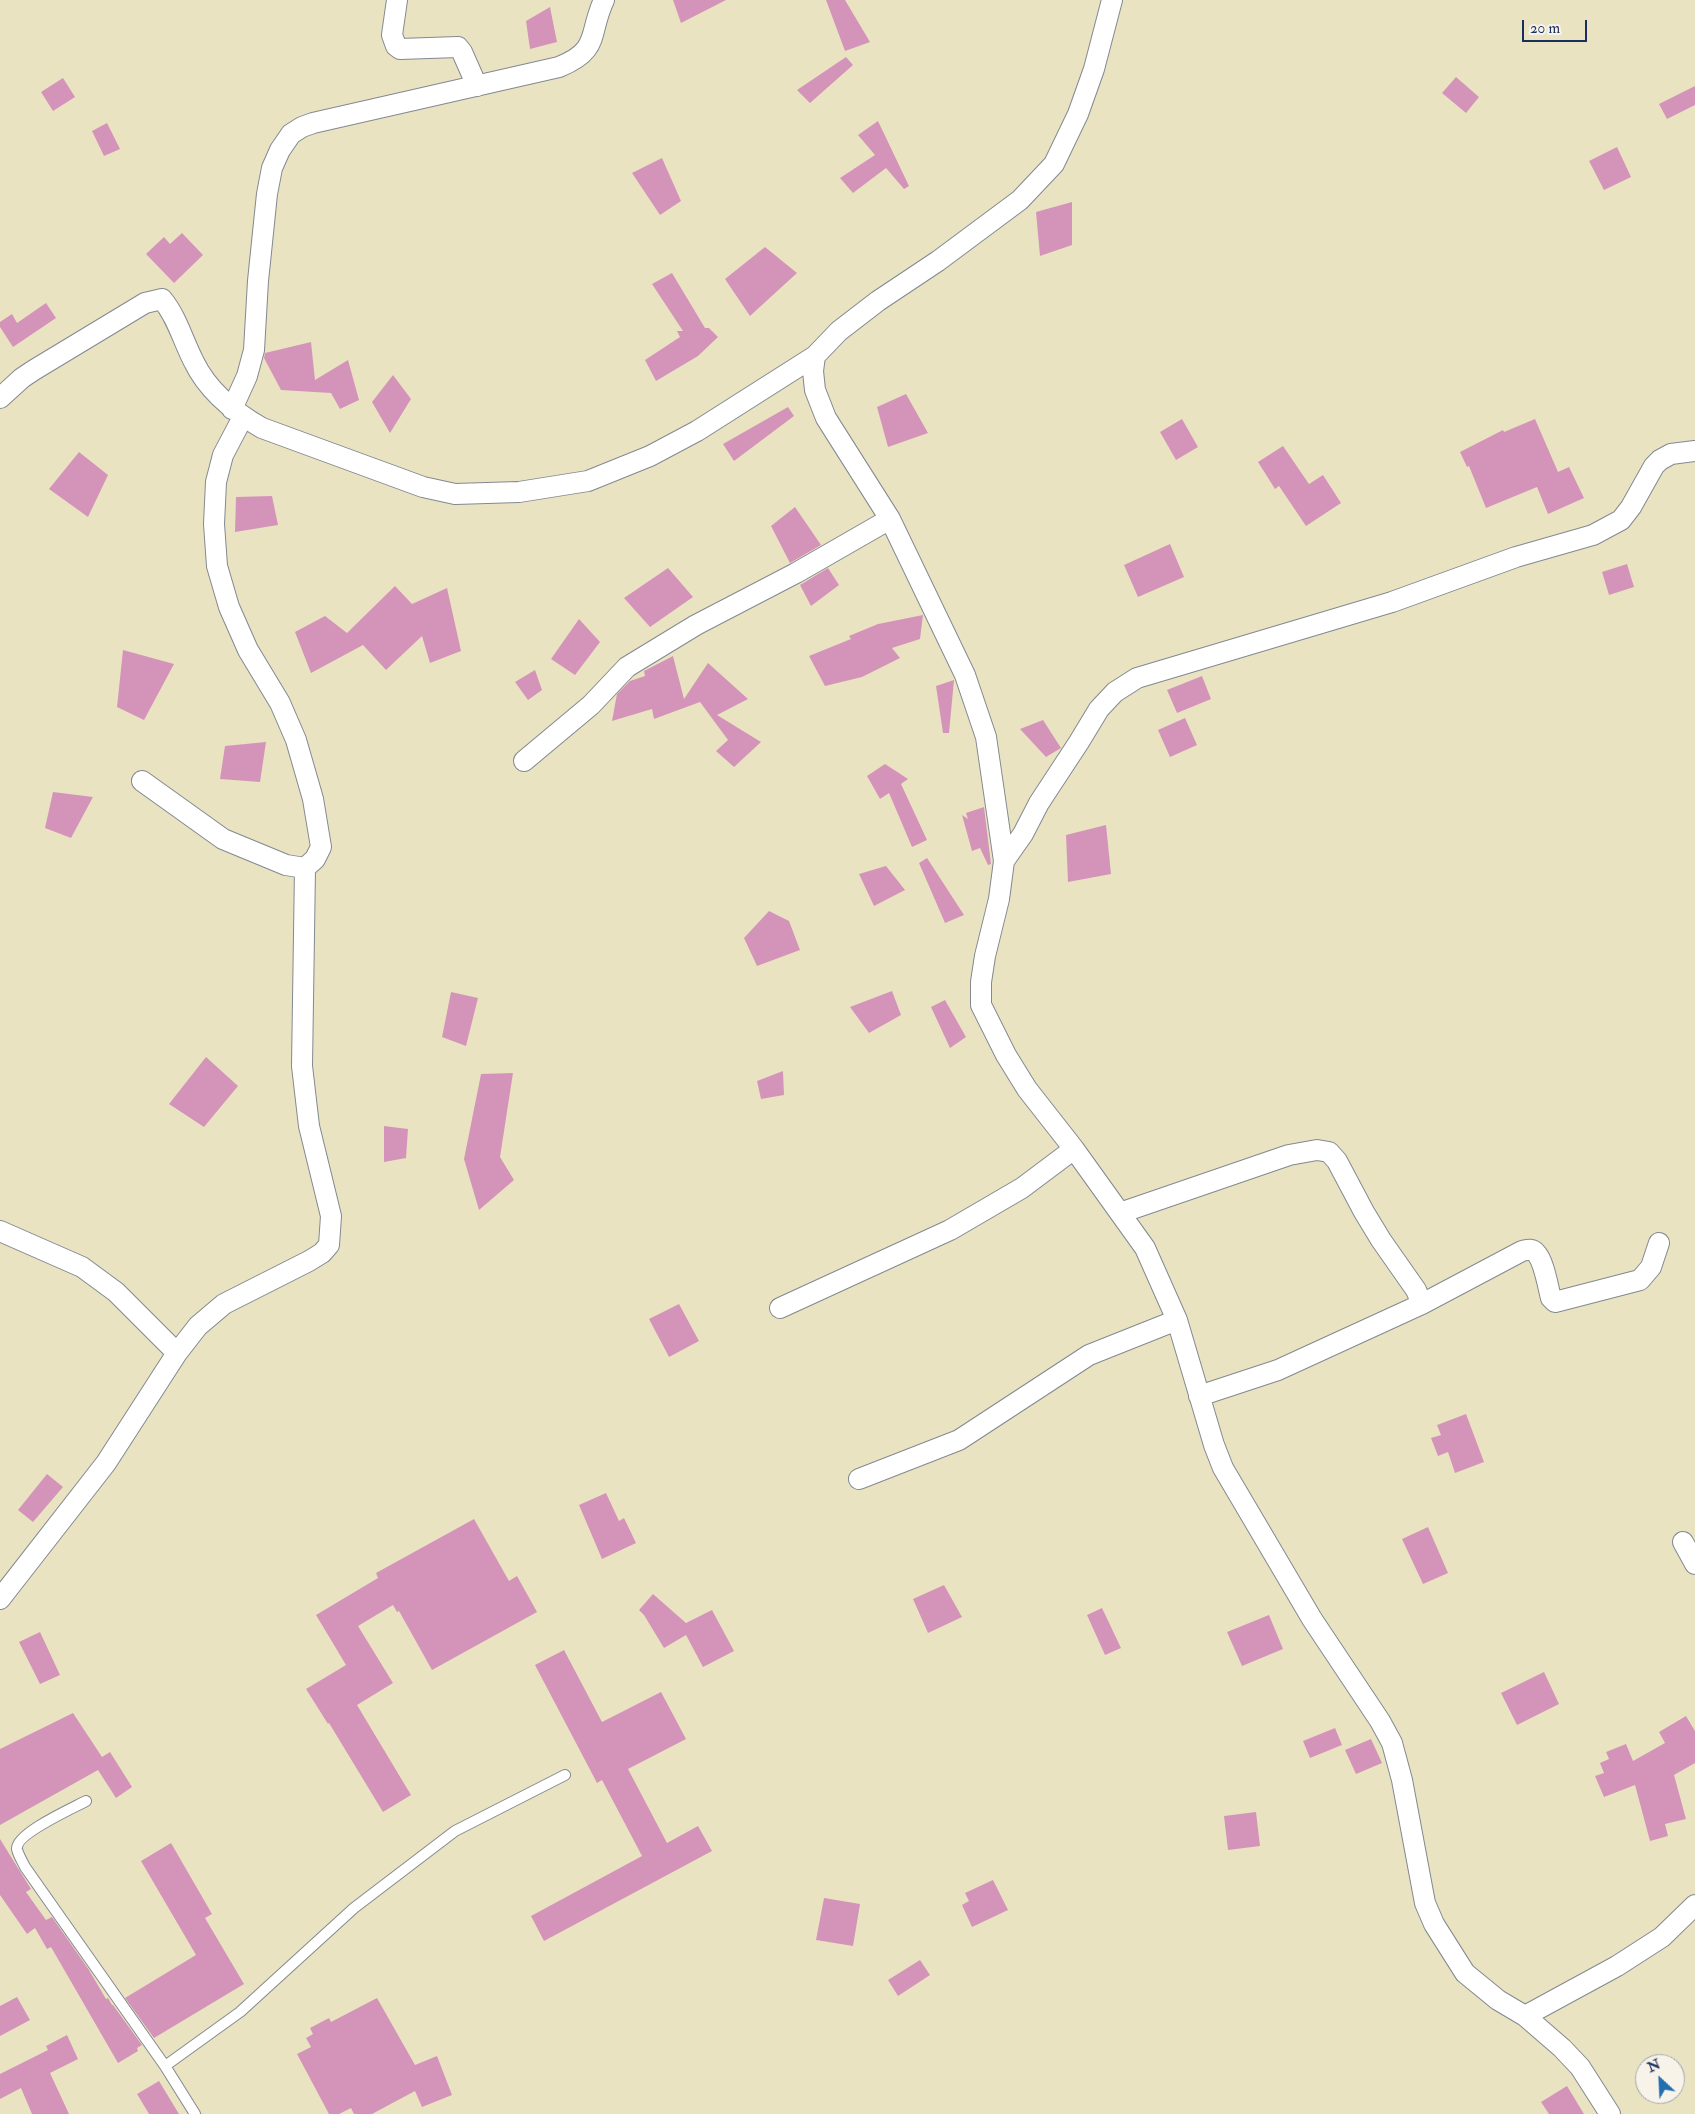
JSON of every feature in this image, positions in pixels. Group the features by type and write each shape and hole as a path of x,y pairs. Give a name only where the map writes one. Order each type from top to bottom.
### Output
{"street":[{"path":"397,0 392,35 396,46 400,49 458,47 477,86"},
{"path":"0,1600 106,1463 177,1353 198,1326 224,1304 309,1261 322,1253 329,1245 331,1216 309,1126 302,1066 305,868 315,859 321,848 313,799 292,733 280,702 248,650 229,607 217,566 214,524 216,482 254,350 258,281 267,194 272,168 280,150 291,134 313,123 559,67 575,60 588,48 604,0"},
{"path":"0,398 34,370 145,303 162,299 171,313 202,377 237,413 280,436 424,486 455,494 519,492 588,481 650,456 697,431 815,356 839,330 938,261 1020,200 1054,164 1078,114 1088,87 1112,0"},
{"path":"815,356 813,371 815,390 826,418 890,519 968,684 986,737 1004,861 999,899 984,956 981,1005 1006,1055 1027,1089 1074,1149 1145,1248 1177,1320 1214,1445 1223,1468 1312,1619 1380,1721 1392,1743 1402,1780 1425,1903 1434,1924 1465,1972 1498,2000 1525,2016 1550,2037 1580,2067 1610,2114"},
{"path":"1004,861 1023,834 1039,803 1099,708 1115,692 1137,678 1392,602 1516,557 1594,534 1620,520 1631,507 1654,466 1660,460 1671,454 1695,450"},
{"path":"524,761 591,705 627,667 696,626 796,573 890,519"},
{"path":"142,780 223,839 271,857 286,865 305,868"},
{"path":"780,1308 950,1230 1022,1188 1074,1149"},
{"path":"1120,1214 1289,1155 1317,1150 1329,1152 1338,1161 1381,1240 1416,1290 1422,1304"},
{"path":"0,1231 82,1267 116,1292 177,1353"},
{"path":"1199,1396 1278,1370 1422,1304 1522,1251 1529,1249 1536,1252 1541,1261 1551,1298 1555,1302 1640,1280 1652,1267 1659,1244"},
{"path":"859,1479 959,1440 1089,1355 1177,1320"},
{"path":"1683,1542 1695,1564"},
{"path":"1525,2016 1617,1966 1662,1937 1695,1906"}],"lane":[{"path":"165,2066 240,2012 354,1908 455,1831 565,1775"},
{"path":"86,1801 31,1831 18,1843 17,1849 25,1867 165,2066 195,2114"}],"building":[{"path":"673,0 726,0 681,23"},
{"path":"826,0 845,0 870,42 845,51"},
{"path":"550,7 557,42 530,49 526,21"},
{"path":"846,57 853,65 810,103 797,90"},
{"path":"1456,77 1479,97 1466,113 1442,93"},
{"path":"63,78 75,97 53,111 41,92"},
{"path":"1695,86 1695,105 1667,119 1659,104"},
{"path":"878,121 909,186 904,189 886,168 853,193 840,178 875,155 858,135"},
{"path":"107,123 120,149 104,156 92,131"},
{"path":"1617,147 1631,177 1604,190 1589,161"},
{"path":"662,158 681,201 660,215 632,173"},
{"path":"1072,202 1072,245 1040,256 1036,212"},
{"path":"182,233 203,255 174,283 146,254 164,237 170,244"},
{"path":"765,247 797,273 750,316 725,279"},
{"path":"672,273 705,328 709,328 718,337 698,356 656,381 645,360 680,337 677,331 683,331 652,284"},
{"path":"46,303 56,318 13,347 0,327 0,322 12,314 17,323"},
{"path":"311,342 315,380 348,360 359,400 340,409 331,393 281,390 264,358 265,353"},
{"path":"393,375 411,399 390,433 372,402"},
{"path":"906,394 928,433 888,447 877,407"},
{"path":"788,407 794,416 734,461 723,444"},
{"path":"1182,419 1198,447 1176,460 1160,432"},
{"path":"1535,419 1558,472 1569,467 1584,498 1548,514 1537,487 1486,508 1469,466 1467,467 1460,452 1503,430 1504,432"},
{"path":"1283,446 1309,484 1323,475 1341,503 1306,526 1279,486 1275,489 1258,462"},
{"path":"79,452 108,475 88,517 49,489"},
{"path":"272,496 278,525 235,532 236,497"},
{"path":"795,507 821,545 790,563 771,526"},
{"path":"1170,544 1184,577 1138,597 1124,565"},
{"path":"1627,564 1634,587 1609,595 1602,572"},
{"path":"668,568 693,597 650,627 624,598"},
{"path":"828,568 839,585 811,606 800,585"},
{"path":"395,586 412,604 447,588 461,651 430,663 422,636 386,670 363,645 311,673 295,632 325,616 347,633"},
{"path":"923,615 920,639 892,648 900,658 862,677 825,686 809,656 851,639 849,636 878,624"},
{"path":"579,619 600,642 575,675 551,659"},
{"path":"123,650 174,664 144,720 117,707"},
{"path":"673,656 684,699 708,663 748,699 717,715 761,742 734,767 716,751 728,740 700,702 654,719 652,709 612,721 617,694 630,681 645,676 644,671"},
{"path":"535,670 542,690 528,700 515,682"},
{"path":"1202,676 1211,699 1177,713 1167,690"},
{"path":"954,680 949,733 943,733 936,686"},
{"path":"1185,718 1197,745 1170,757 1158,730"},
{"path":"1043,720 1061,748 1046,757 1020,729"},
{"path":"266,742 260,782 220,779 225,746"},
{"path":"885,764 908,779 901,784 927,840 912,847 889,793 880,799 867,776"},
{"path":"53,792 93,797 71,838 45,828"},
{"path":"984,807 991,864 988,865 980,848 972,851 962,815 968,819 966,813"},
{"path":"1106,825 1111,874 1068,882 1066,835"},
{"path":"927,858 964,915 945,923 919,863"},
{"path":"886,866 905,890 874,906 859,874"},
{"path":"769,911 789,921 800,950 757,966 744,938"},
{"path":"892,991 901,1015 869,1033 850,1007"},
{"path":"451,992 478,998 466,1046 442,1037"},
{"path":"945,1000 966,1037 950,1048 931,1007"},
{"path":"206,1057 238,1086 204,1127 169,1104"},
{"path":"783,1071 784,1095 761,1099 757,1081"},
{"path":"513,1073 500,1157 514,1180 479,1210 464,1159 481,1074"},
{"path":"384,1126 408,1129 406,1158 384,1162"},
{"path":"679,1304 699,1341 669,1357 649,1319"},
{"path":"1466,1414 1484,1462 1455,1473 1448,1452 1438,1456 1431,1438 1441,1435 1437,1425"},
{"path":"47,1474 63,1487 33,1522 18,1510"},
{"path":"606,1493 619,1521 624,1518 636,1543 602,1559 579,1505"},
{"path":"474,1519 509,1581 517,1576 537,1612 432,1670 399,1611 397,1612 393,1605 358,1626 393,1683 357,1705 411,1795 383,1812 306,1689 346,1665 316,1615 378,1578 376,1573"},
{"path":"1428,1527 1448,1573 1423,1584 1402,1539"},
{"path":"944,1585 962,1617 928,1633 913,1599"},
{"path":"653,1594 686,1623 712,1610 734,1651 703,1667 686,1635 664,1648 639,1610"},
{"path":"1102,1608 1121,1648 1105,1655 1087,1615"},
{"path":"1269,1615 1283,1649 1242,1666 1227,1632"},
{"path":"40,1632 60,1675 40,1684 19,1642"},
{"path":"564,1650 602,1722 661,1692 686,1739 628,1769 667,1843 698,1826 712,1851 544,1941 531,1916 642,1856 602,1780 597,1783 535,1665"},
{"path":"1544,1672 1559,1704 1517,1725 1501,1693"},
{"path":"73,1713 102,1757 110,1752 132,1787 116,1798 98,1770 0,1825 0,1749"},
{"path":"1686,1716 1695,1731 1695,1763 1674,1775 1686,1819 1665,1824 1668,1836 1650,1841 1635,1785 1604,1797 1595,1776 1604,1773 1600,1763 1609,1759 1606,1752 1626,1744 1633,1761 1665,1743 1659,1732"},
{"path":"1335,1728 1342,1745 1310,1758 1303,1741"},
{"path":"1371,1739 1382,1763 1356,1774 1345,1750"},
{"path":"1256,1812 1260,1846 1228,1850 1224,1816"},
{"path":"0,1839 31,1889 26,1892 46,1920 52,1917 89,1970 106,1999 108,1998 142,2045 137,2048 138,2051 118,2063 51,1947 47,1949 35,1928 27,1934 0,1895"},
{"path":"171,1843 212,1914 205,1918 244,1984 154,2038 125,1998 196,1955 141,1861"},
{"path":"993,1880 1008,1910 972,1927 962,1905 969,1901 965,1893"},
{"path":"824,1898 860,1904 853,1946 816,1940"},
{"path":"920,1960 930,1975 898,1996 888,1980"},
{"path":"17,1997 30,2020 0,2036 0,2006"},
{"path":"377,1998 415,2065 437,2056 452,2095 422,2107 415,2091 372,2114 354,2114 351,2108 339,2114 329,2114 297,2054 311,2047 306,2038 313,2034 310,2028 329,2018 331,2022"},
{"path":"67,2035 78,2059 50,2073 69,2114 32,2114 21,2088 0,2099 0,2074 48,2050 46,2046"},
{"path":"159,2081 179,2114 149,2114 137,2094"},
{"path":"1567,2086 1584,2114 1549,2114 1541,2102"}]}
